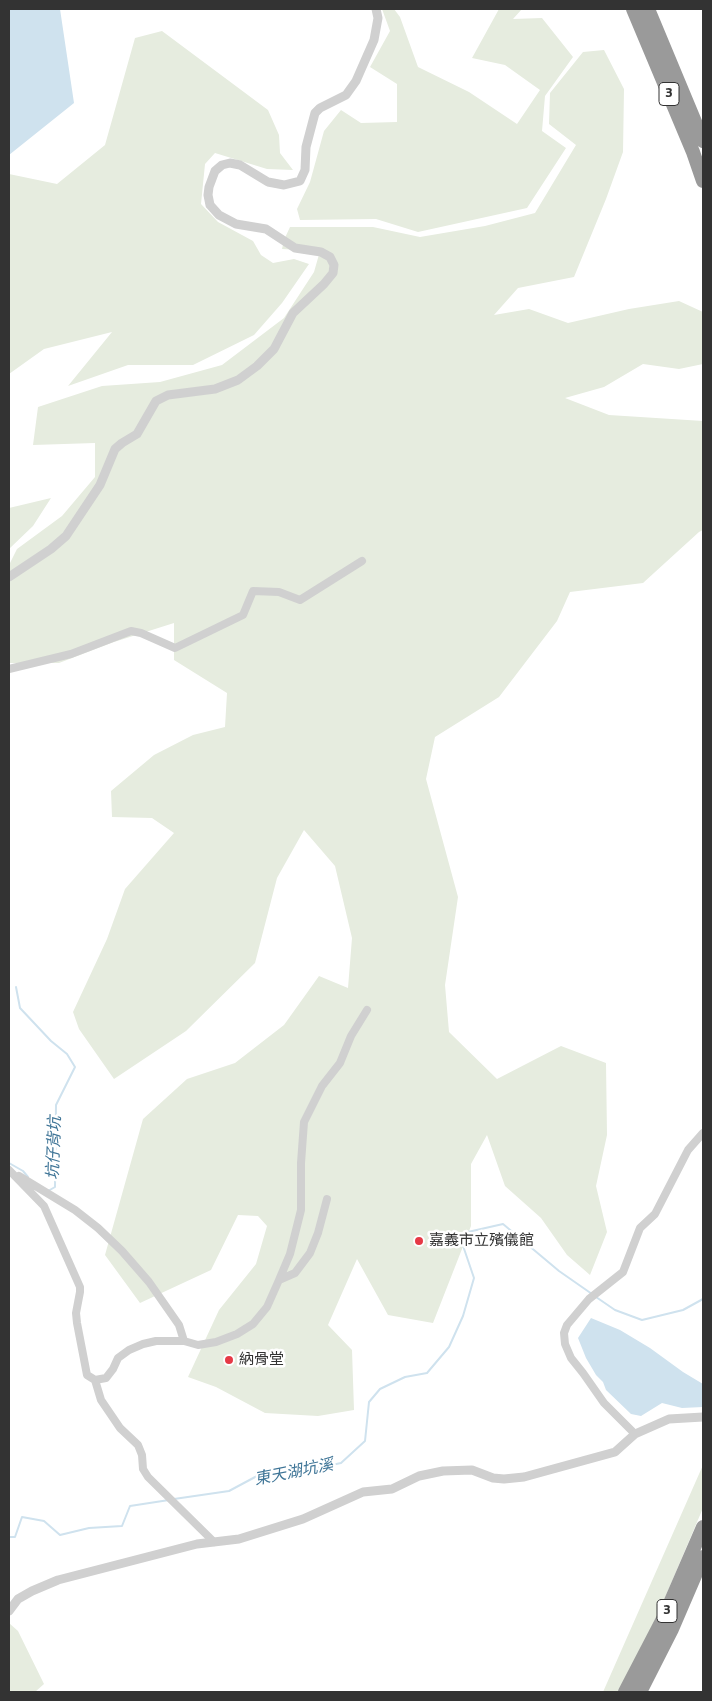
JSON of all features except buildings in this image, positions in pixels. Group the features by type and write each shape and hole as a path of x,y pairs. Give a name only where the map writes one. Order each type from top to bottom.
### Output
{"highway":[{"name":"3","path":"633,9 703,180"},
{"name":"3","path":"648,9 703,141"},
{"name":"3","path":"625,1692 664,1617 703,1527"},
{"name":"3","path":"640,1692 672,1629 703,1558"}],"street":[{"path":"9,577 66,536 100,485 115,449 137,434 156,401 168,395 215,389 238,380 257,366 274,349 293,313 333,273 334,265 330,257 321,252 295,248 266,229 236,224 219,214 210,205 209,187 211,178 216,171 222,165 230,163 240,165 268,182 284,185 300,181 306,170 306,147 316,113 320,108 346,95 356,81 374,40 378,18 376,9"},
{"path":"9,669 71,654 131,631 141,633 175,648 243,615 253,592 279,592 300,600 362,561"},
{"path":"95,1380 106,1378 118,1358 129,1350 156,1341 184,1341 198,1345 216,1342 237,1334 253,1324 267,1307 290,1254 301,1210 301,1163 304,1122 322,1086 340,1063 351,1036 367,1010"},
{"path":"635,1434 604,1403 571,1358 565,1344 564,1333 567,1325 589,1299 623,1272 640,1228 655,1214 688,1150 703,1133"},
{"path":"9,1171 75,1210 98,1228 122,1251 149,1282 179,1325 184,1341"},
{"path":"9,1171 44,1206 80,1287 76,1313 77,1323 88,1375 95,1380 101,1400 120,1428 138,1445 142,1455 143,1469 148,1477 214,1542"},
{"path":"279,1280 296,1273 310,1253 318,1233 327,1199"},
{"path":"9,1611 18,1599 58,1580 197,1544 239,1539 303,1519 363,1492 392,1489 418,1476 443,1471 472,1470 493,1478 524,1477 614,1452 635,1434 668,1419 703,1417"}],"shaded area":[{"path":"382,9 394,9 400,17 418,67 469,92 517,124 540,90 505,65 472,58 499,9 522,9 513,19 542,18 573,57 545,96 542,131 566,148 527,208 418,232 376,219 300,220 297,209 310,182 324,131 341,110 361,123 397,122 397,84 370,67 390,31"},
{"path":"162,31 268,110 279,135 280,153 293,170 267,169 215,153 205,164 201,204 218,222 253,241 261,255 273,263 294,259 309,264 282,303 254,335 193,365 128,365 68,386 112,332 44,349 9,374 9,174 57,184 105,145 135,38"},
{"path":"604,50 624,89 623,152 574,277 518,288 494,315 529,309 568,323 629,309 679,301 703,312 703,364 679,369 643,364 604,387 565,398 609,415 703,421 703,530 643,583 570,592 557,621 499,697 435,737 426,779 458,897 445,985 449,1032 497,1079 561,1046 606,1063 607,1135 596,1186 607,1232 590,1275 567,1255 541,1218 505,1186 487,1135 471,1164 471,1226 433,1323 388,1315 357,1259 328,1325 352,1350 354,1410 318,1416 265,1413 216,1387 188,1377 219,1310 256,1264 267,1226 258,1216 238,1215 211,1270 140,1303 105,1255 143,1119 187,1079 235,1063 284,1025 319,976 348,988 352,938 335,866 304,830 277,878 255,963 186,1031 114,1079 79,1029 73,1012 107,939 125,889 174,833 152,818 112,817 111,791 154,755 193,735 225,727 227,693 174,660 174,623 114,642 59,663 9,663 9,565 17,549 62,516 95,477 95,443 33,445 38,407 102,386 160,382 222,365 284,318 314,272 320,251 282,249 290,227 373,227 420,237 485,226 535,213 576,145 549,124 550,93 583,52"},
{"path":"51,498 33,526 9,549 9,508"},
{"path":"703,1465 703,1508 638,1661 621,1692 603,1692"},
{"path":"9,1623 18,1631 44,1684 35,1692 9,1692"}],"water":[{"path":"9,9 60,9 74,103 9,155"},
{"path":"591,1318 620,1330 703,1384 703,1407 682,1408 662,1403 641,1416 631,1414 606,1390 603,1382 596,1375 586,1358 578,1338"}],"waterway":[{"name":"坑仔背坑","path":"16,987 20,1008 51,1041 67,1054 75,1067 56,1105 55,1187 48,1191"},
{"name":"坑仔背坑","path":"9,1163 23,1171 28,1177"},
{"name":"東天湖坑溪","path":"174,1499 229,1491 257,1476 278,1472 308,1470 341,1463 365,1441 369,1402 380,1389 405,1377 427,1373 449,1347 463,1316 474,1278 459,1234 503,1224 559,1271 592,1294"},
{"name":"東天湖坑溪","path":"596,1297 615,1310 642,1320 683,1310 703,1299"},
{"name":"東天湖坑溪","path":"9,1537 15,1537 22,1517 44,1521 60,1535 89,1528 122,1526 130,1506 169,1500"}],"place":[{"name":"嘉義市立殯儀館","path":"419,1241"},
{"name":"納骨堂","path":"229,1360"}]}
